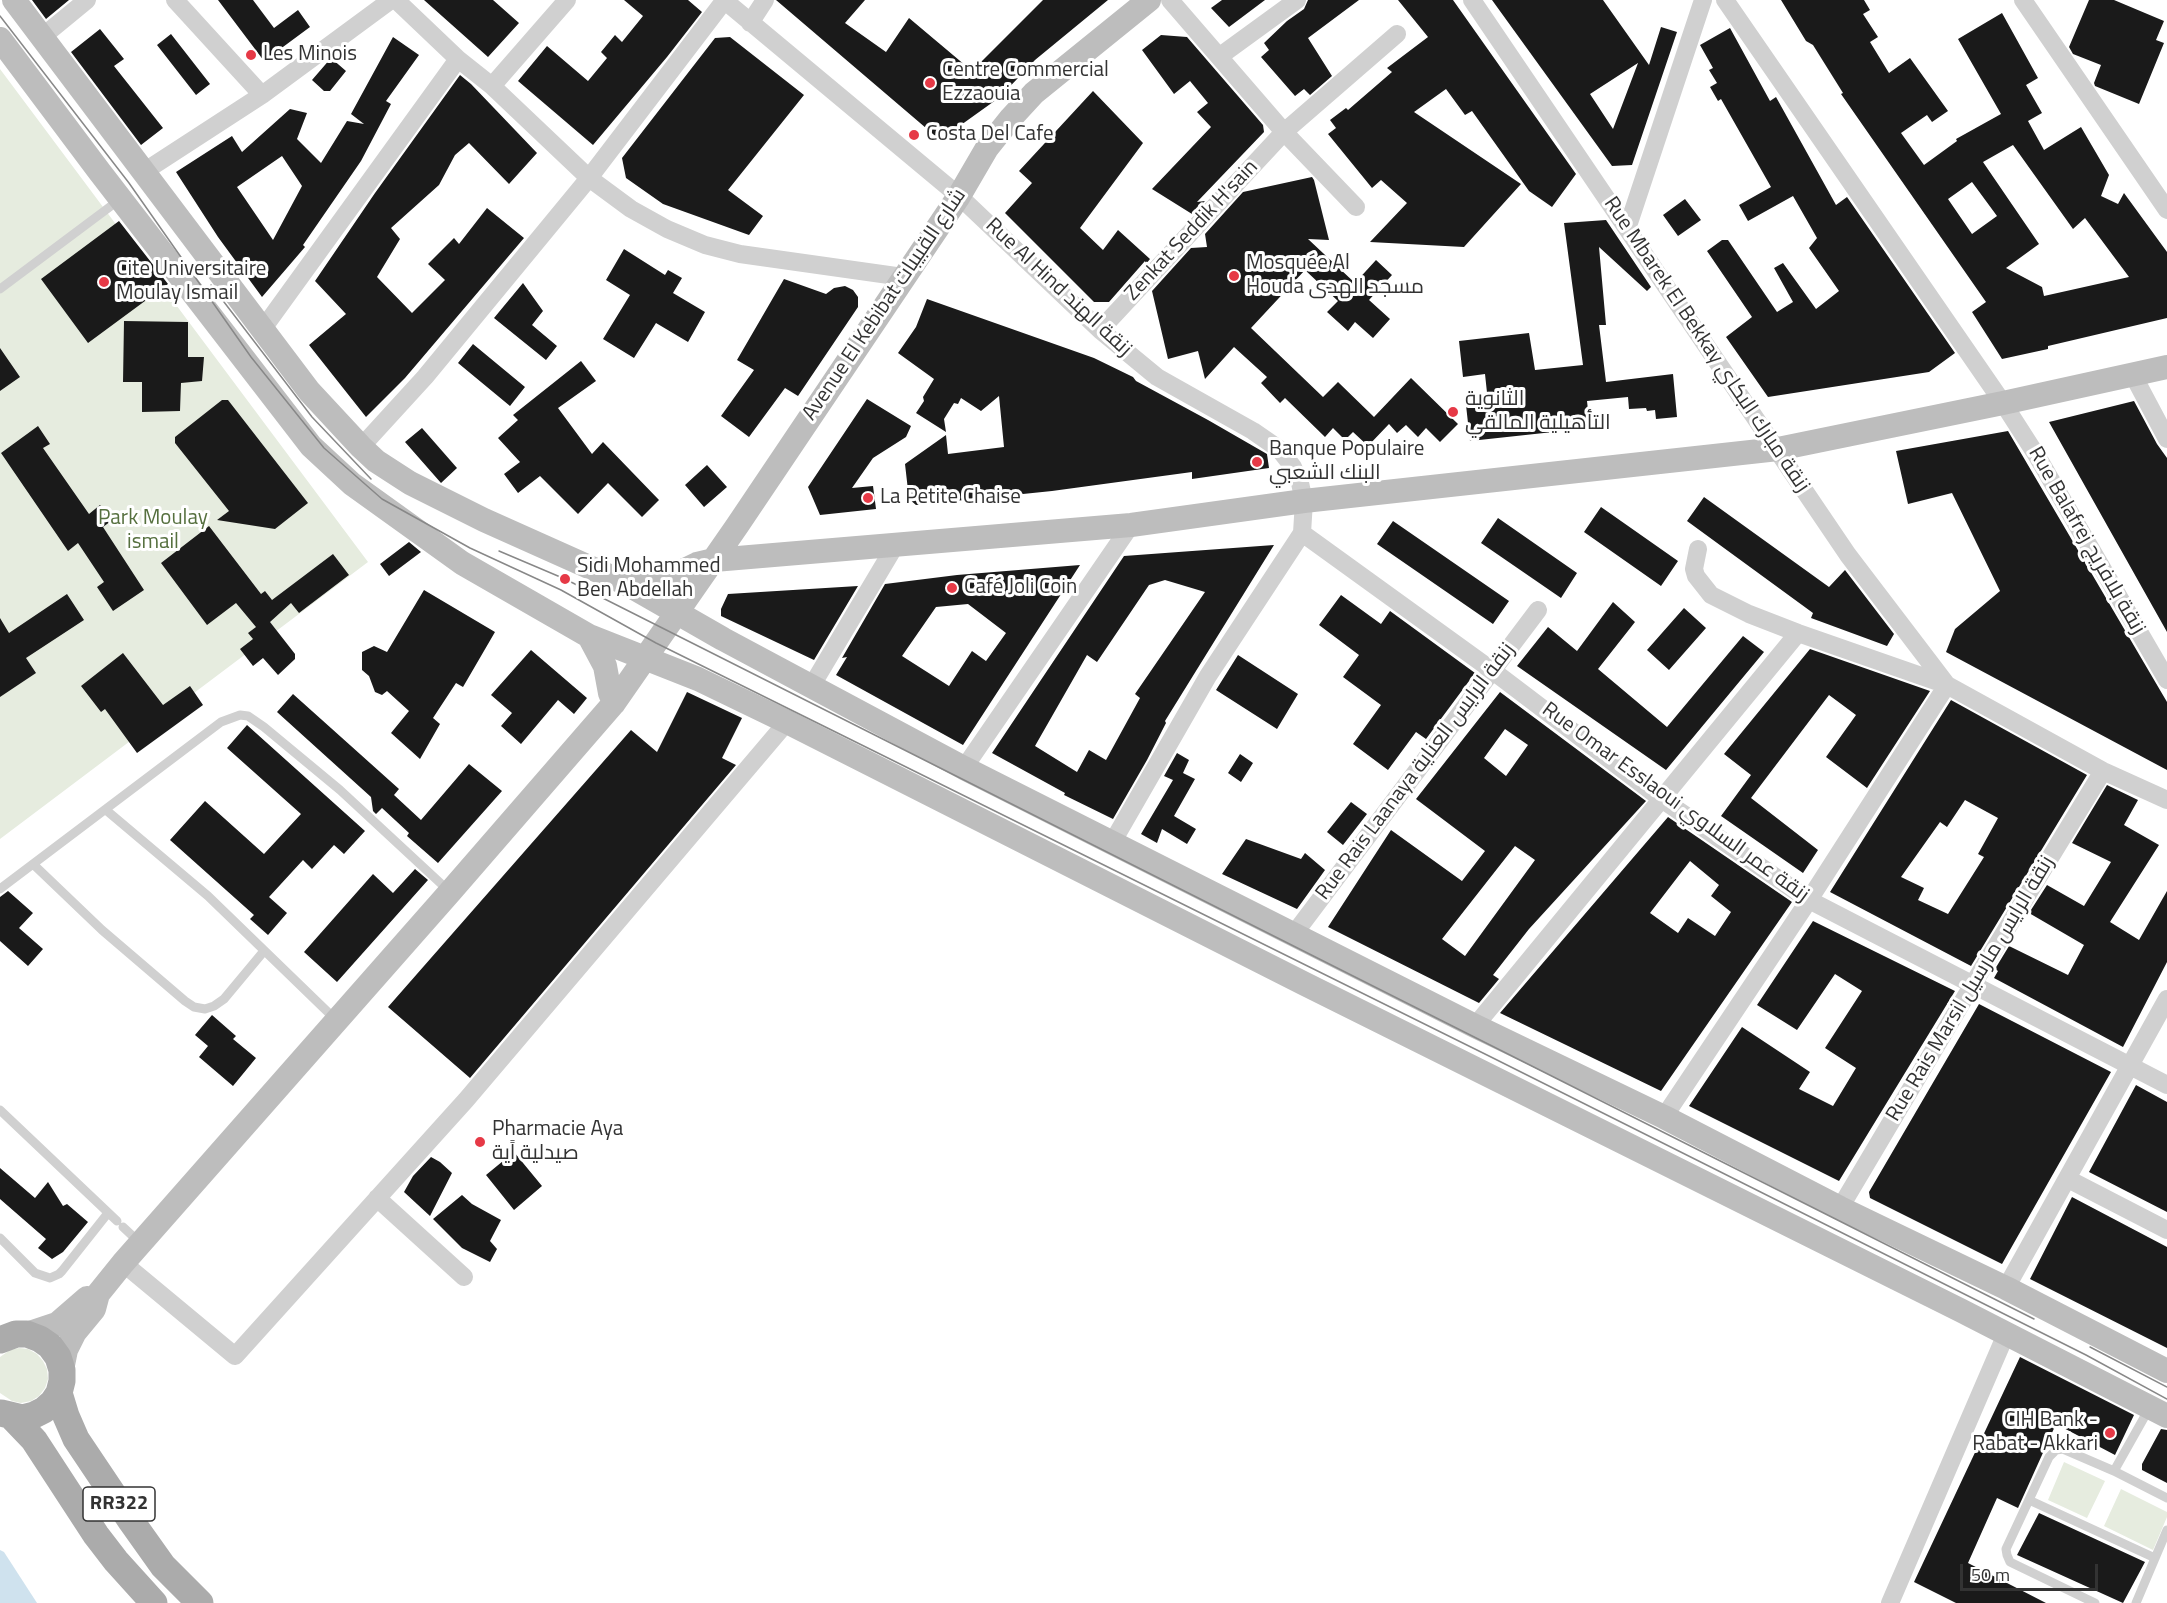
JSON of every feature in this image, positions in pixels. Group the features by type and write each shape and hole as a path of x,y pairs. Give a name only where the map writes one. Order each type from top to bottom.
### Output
{"main road":[{"path":"14,0 309,391 376,461 427,493 627,584 811,687 964,768 1475,1026 1664,1117 1840,1208 2006,1288 2167,1371"},
{"name":"Avenue El Kebibat شارع القبيبات","path":"98,1294 123,1263 127,1230 337,1021 614,703 714,560 959,196 987,148 1034,93 1149,0"},
{"path":"0,39 293,425 331,466 352,484 462,563 589,636 650,650 698,679 2158,1412"},
{"path":"627,584 653,583 697,564 714,560 1131,525 1304,501 1778,449 2167,367"},
{"path":"589,636 605,666 614,703"},
{"path":"11,1333 57,1324 85,1299 98,1294"},
{"path":"60,1381 70,1341 94,1309 98,1294"},
{"name":"RR322","path":"11,1333 40,1339 58,1357 66,1416 76,1439 163,1566 200,1603"},
{"name":"RR322","path":"5,1414 22,1418 44,1410 53,1402 60,1381"},
{"name":"RR322","path":"5,1414 34,1440 102,1544 154,1603"}],"street":[{"path":"42,37 87,0"},
{"path":"175,0 262,95"},
{"path":"145,171 262,95 393,0 492,86 589,178 631,209 667,229 705,245 768,260 903,277"},
{"path":"492,86 567,0"},
{"path":"361,447 425,377 589,178 724,0"},
{"name":"Rue Al Hind زنقة الهند","path":"724,0 959,196 1100,330 1157,377 1253,431 1279,449 1293,467 1304,501"},
{"path":"750,23 765,0"},
{"path":"1170,0 1284,132 1356,207"},
{"path":"1220,56 1297,0"},
{"name":"Rue Mbarek El Bekkay زنقة مبارك البكاي","path":"1472,0 1848,555 1947,685"},
{"path":"1627,229 1703,0"},
{"name":"Rue Balafrej زنقة بلافريج","path":"1725,0 2003,403 2037,456 2167,680"},
{"path":"2023,0 2167,210"},
{"name":"Zenkat Seddik H'sain","path":"1100,330 1284,132 1397,34"},
{"path":"262,330 458,58"},
{"path":"2133,375 2167,439"},
{"path":"1112,843 1208,676 1302,533 1304,501"},
{"path":"964,768 1131,525"},
{"name":"Rue Omar Esslaoui زنقة عمر السلاوي","path":"1302,533 1493,671 1663,800 1809,900 2167,1085"},
{"path":"811,687 895,546"},
{"path":"1698,549 1695,576 1712,595 1749,614 1798,633 1947,685 2103,771 2167,800"},
{"name":"Rue Rais Laanaya زنقة الرايس العناية","path":"1294,933 1538,610"},
{"path":"1475,1026 1798,633"},
{"path":"1664,1117 1809,900 1947,685"},
{"path":"123,1263 235,1356 466,1100 787,722"},
{"name":"Rue Rais Marsil زنقة الرايس مارسيل","path":"1840,1208 1972,984 2103,771"},
{"path":"2006,1288 2167,999"},
{"path":"2068,1179 2167,1230"},
{"path":"376,1198 464,1277"},
{"path":"1890,1603 2006,1334"}],"lane":[{"path":"0,289 121,198"},
{"path":"0,889 221,722 240,715 248,716 264,727 340,790 450,892"},
{"path":"106,810 208,897 337,1021"},
{"path":"33,864 102,930 194,1007 205,1009 224,999 264,951"},
{"path":"0,1110 127,1230"},
{"path":"0,1238 35,1273 50,1278 55,1277 108,1213"},
{"path":"2114,1471 2158,1412"},
{"path":"2095,1603 2010,1562 2006,1549 2049,1457 2056,1450 2063,1449 2114,1471 2167,1498"},
{"path":"2029,1500 2155,1558"},
{"path":"2136,1603 2167,1530"}],"green space":[{"name":"Park Moulay ismail","path":"0,69 368,562 0,839"},
{"path":"28,1349 37,1354 47,1369 48,1379 39,1396 21,1403 12,1401 0,1393 0,1357 10,1350"},
{"path":"2064,1462 2105,1481 2087,1518 2048,1500"},
{"path":"2121,1489 2167,1512 2153,1550 2104,1526"}],"water":[{"path":"0,1550 4,1552 37,1603 0,1603"}],"building":[{"path":"32,0 69,0 46,19"},
{"path":"218,0 253,0 274,28 298,10 310,27 264,61"},
{"path":"424,0 493,0 519,23 488,57"},
{"path":"624,0 688,0 702,12 593,145 518,81 547,46 588,81 607,58 601,52 615,35 622,42 643,16"},
{"path":"776,0 865,0 845,23 886,52 909,18 972,71 1043,0 1108,0 1035,60 1000,97 940,140"},
{"path":"1222,0 1265,0 1229,27 1211,8"},
{"path":"1308,0 1359,0 1308,38 1332,76 1310,95 1304,89 1295,96 1261,57 1269,50 1264,43 1287,21 1304,9"},
{"path":"1398,0 1453,0 1576,174 1552,207 1529,191 1472,111 1465,115 1446,89 1414,112 1521,184 1464,247 1370,242 1407,203 1381,180 1372,188 1328,134 1336,128 1330,120 1346,108 1348,110 1392,72 1387,68 1428,37"},
{"path":"1492,0 1603,0 1649,65 1661,27 1677,32 1632,165 1612,166","holes":["1638,63 1613,129 1590,94"]},
{"path":"1781,0 1864,0 1870,10 1863,14 1878,37 1870,42 1889,73 1910,58 1948,111 1932,122 1927,115 1901,133 1924,165 1957,141 1956,139 2001,114 1958,39 2002,13 2038,78 2026,85 2042,113 2028,121 2044,150 2081,127 2109,175 2101,196 2118,204 2124,193 2167,252 2167,318 2002,359 1972,312 1986,302 1841,94 1843,93 1813,45 1806,41","holes":["2013,145 2073,229 2085,218 2129,277 2044,296 2042,287 2006,268 2039,244 1983,162","1972,182 1997,216 1972,234 1948,199"]},
{"path":"2089,0 2114,0 2164,21 2156,40 2164,43 2139,104 2095,86 2101,65 2073,54 2069,47"},
{"path":"1730,28 1770,101 1776,97 1836,205 1847,197 1955,353 1929,372 1768,397 1726,337 1752,317 1707,251 1722,240 1728,240 1777,312 1793,302 1774,268 1783,263 1816,309 1839,291 1809,248 1817,238 1793,196 1748,221 1739,205 1771,187 1721,99 1718,101 1710,87 1717,83 1709,70 1713,68 1700,45"},
{"path":"100,29 124,59 114,66 163,128 141,145 71,52"},
{"path":"171,34 210,84 196,95 157,45"},
{"path":"1161,35 1187,37 1263,125 1264,132 1197,202 1205,201 1192,214 1152,189 1211,127 1197,112 1208,103 1190,81 1174,94 1142,50"},
{"path":"393,37 419,55 386,101 391,104 361,161 303,245 305,247 262,297 218,237 176,172 232,136 242,152 290,109 307,113 297,139 321,163 347,121 364,124 351,114","holes":["282,156 302,186 273,240 237,187"]},
{"path":"730,37 804,95 728,190 763,216 749,235 663,204 626,178 622,158 715,38"},
{"path":"331,58 346,71 330,91 324,91 312,80"},
{"path":"460,75 537,153 509,184 469,143 455,155 439,185 391,228 400,239 377,277 412,313 445,280 428,264 454,238 459,244 487,208 524,238 405,378 366,417 309,345 346,314 315,281"},
{"path":"1093,91 1143,143 1080,228 1103,250 1118,230 1150,259 1146,264 1145,261 1109,302 1094,302 1005,213 1032,183 1019,171"},
{"name":"Mosquée Al Houda مسجد الهدى","path":"1312,177 1329,240 1308,239 1355,283 1376,260 1392,275 1369,300 1390,319 1373,338 1355,322 1348,331 1327,312 1338,301 1305,270 1251,328 1323,397 1338,382 1374,417 1411,378 1458,424 1440,442 1426,428 1418,437 1406,425 1397,433 1389,424 1368,446 1353,432 1345,440 1333,428 1325,437 1285,398 1280,403 1261,383 1267,377 1234,347 1205,379 1198,351 1168,359 1152,291 1191,248 1207,247 1205,234 1243,192"},
{"path":"1685,199 1701,220 1678,236 1663,215"},
{"path":"1606,220 1651,287 1647,291 1599,247 1606,325 1599,325 1606,382 1673,374 1677,417 1656,419 1655,410 1629,409 1628,397 1587,401 1590,428 1470,441 1466,405 1488,402 1485,374 1463,377 1459,341 1529,333 1535,370 1583,365 1564,223"},
{"name":"Cite Universitaire Moulay Ismail","path":"119,221 168,284 88,343 41,279"},
{"path":"624,249 665,275 668,270 682,278 673,293 705,312 688,342 656,323 634,358 603,339 630,295 606,280"},
{"path":"784,279 826,294 834,288 845,286 853,290 858,297 858,307 798,396 785,388 749,437 721,416 754,370 737,360"},
{"path":"523,283 543,311 532,325 557,346 546,360 494,318"},
{"path":"927,299 1094,358 1133,377 1136,381 1267,454 1269,468 1192,479 1192,472 1052,491 916,505 909,499 905,464 946,435 948,454 1004,447 999,396 981,411 961,398 958,404 954,403 944,419 946,432 916,413 934,379 898,353 916,327"},
{"path":"124,321 188,322 188,357 204,357 202,381 181,383 180,411 142,412 142,382 123,382"},
{"path":"473,344 525,387 510,406 458,363"},
{"path":"0,348 20,377 0,391"},
{"path":"581,361 596,381 558,408 592,454 603,442 659,500 642,517 608,483 578,514 540,476 518,493 504,474 520,462 498,438 518,420 513,415"},
{"path":"867,399 911,426 906,437 873,458 852,488 873,486 876,509 820,515 808,487"},
{"path":"222,400 228,400 308,503 275,529 217,520 229,511 175,443 175,437"},
{"path":"2134,401 2167,458 2167,632 2049,422"},
{"path":"38,426 50,444 43,448 89,514 100,505 111,521 103,527 144,590 113,611 97,587 104,582 78,543 68,551 1,453"},
{"path":"422,428 457,468 441,483 405,442"},
{"path":"2008,431 2167,702 2167,770 1946,652 1955,629 2000,591 1952,493 1908,504 1896,451"},
{"path":"707,465 727,487 704,507 685,485"},
{"path":"1704,497 1829,587 1845,570 1894,634 1887,646 1811,618 1813,613 1687,521"},
{"path":"1601,507 1678,561 1661,586 1584,532"},
{"path":"1498,518 1577,573 1561,598 1481,543"},
{"path":"1393,521 1509,601 1493,624 1377,544"},
{"path":"209,526 261,594 265,591 272,600 333,554 349,575 299,613 291,603 270,622 295,654 295,659 278,675 263,658 253,666 240,649 253,639 248,633 256,627 236,603 207,625 161,563"},
{"path":"409,542 421,552 389,576 380,564"},
{"path":"1274,545 1165,721 1147,760 1113,819 1064,795 1065,793 992,753 1124,556","holes":["1165,580 1205,592 1135,694 1140,698 1106,760 1089,750 1077,772 1035,746 1087,655 1097,662 1149,585"]},
{"path":"1080,565 963,745 836,675 847,657 842,658 885,584 957,575","holes":["968,604 1006,633 986,661 972,651 949,686 902,656 936,607"]},
{"path":"858,586 814,660 721,616 721,609 728,594"},
{"path":"424,590 495,632 463,687 456,683 433,718 440,724 420,759 391,733 409,711 387,691 382,695 375,692 369,676 362,670 362,652 374,646 387,652"},
{"path":"67,594 84,620 26,658 36,673 0,697 0,618 9,633"},
{"path":"1341,595 1381,624 1390,611 1475,673 1426,739 1416,732 1388,770 1353,744 1381,705 1343,677 1359,655 1319,625"},
{"path":"1613,602 1635,622 1598,669 1667,727 1743,636 1764,652 1666,770 1517,666 1548,627 1577,651"},
{"path":"1684,608 1706,628 1669,670 1647,650"},
{"path":"1810,649 1930,691 1867,788 1826,757 1856,715 1829,695 1751,798 1818,850 1803,873 1721,816 1751,775 1724,754"},
{"path":"531,650 587,698 574,714 558,700 521,744 501,726 512,713 491,695"},
{"path":"123,653 163,705 190,686 203,705 137,753 105,709 101,712 81,686"},
{"path":"1238,655 1298,694 1277,729 1216,690"},
{"path":"687,692 742,718 722,758 736,765 470,1078 388,1007 631,730 657,752"},
{"path":"1500,692 1646,801 1529,929 1493,975 1499,979 1479,1003 1328,927 1391,830 1462,881 1485,851 1416,799","holes":["1505,729 1528,745 1506,776 1484,758","1515,846 1535,860 1465,956 1442,939"]},
{"path":"293,694 399,789 394,795 421,820 469,764 502,791 438,863 407,836 409,833 382,808 376,814 373,811 371,797 277,712"},
{"path":"1951,700 2087,775 1971,966 1830,892","holes":["1965,800 1998,818 1978,854 1984,857 1948,914 1918,900 1924,888 1901,877 1940,822 1947,827"]},
{"path":"247,725 365,831 344,854 334,845 312,869 303,860 269,897 287,913 268,935 250,919 254,915 170,840 205,801 264,854 301,814 227,748"},
{"path":"1177,753 1189,760 1183,773 1195,779 1174,816 1196,829 1187,844 1162,829 1157,843 1141,834 1173,780 1164,776"},
{"path":"1240,754 1253,763 1241,782 1228,773"},
{"path":"2107,785 2138,800 2124,825 2159,845 2110,922 2139,940 2167,891 2167,962 2123,1047 1994,978 1998,971 1995,969 2009,946 2068,975 2084,945 2029,913 2047,885 2084,906 2111,862 2072,843"},
{"path":"1351,802 1367,814 1343,845 1327,832"},
{"path":"1668,817 1792,902 1661,1091 1500,1013","holes":["1690,861 1719,885 1711,896 1731,912 1715,936 1688,918 1678,933 1650,913"]},
{"path":"1246,839 1301,859 1305,853 1325,870 1297,909 1222,874"},
{"path":"415,869 428,880 337,982 304,952 373,874 393,893"},
{"path":"8,891 33,913 19,928 43,949 28,966 0,941 0,897"},
{"path":"1813,921 1955,991 1839,1181 1689,1106 1742,1027 1810,1072 1799,1089 1833,1106 1856,1068 1825,1048 1862,991 1835,974 1797,1030 1757,1005"},
{"path":"1979,1004 2111,1072 2002,1264 1870,1198 1869,1192"},
{"path":"212,1015 236,1036 233,1039 256,1058 233,1086 199,1057 208,1046 195,1035"},
{"path":"2136,1085 2167,1102 2167,1212 2089,1172"},
{"path":"514,1152 542,1186 514,1210 486,1175"},
{"path":"431,1157 452,1173 430,1216 404,1192 413,1176"},
{"path":"0,1168 35,1198 48,1182 63,1206 67,1204 88,1222 63,1252 52,1259 38,1248 46,1239 0,1199"},
{"path":"462,1195 472,1204 501,1220 490,1241 497,1249 490,1262 462,1248 433,1219"},
{"path":"2072,1197 2167,1247 2167,1348 2030,1279"},
{"path":"2020,1357 2134,1415 2115,1455 2056,1424 2018,1508 1997,1498 1968,1563 2046,1603 1956,1603 1914,1582"},
{"path":"2161,1429 2167,1430 2167,1483 2142,1470 2142,1464"},
{"path":"2039,1513 2145,1562 2123,1603 2017,1555"}],"tram line":[{"path":"0,16 129,183 251,357 324,448 382,499 470,548 561,590 656,643 1489,1056 2086,1355 2167,1399"},
{"path":"211,285 312,417 371,479"},
{"path":"499,551 565,579 2034,1319"},
{"path":"2090,1347 2167,1387"}],"place":[{"name":"Les Minois","path":"251,55"},
{"name":"Centre Commercial Ezzaouia","path":"930,83"},
{"name":"Costa Del Cafe","path":"914,135"},
{"name":"Mosquée Al Houda مسجد الهدى","path":"1234,276"},
{"name":"Cite Universitaire Moulay Ismail","path":"104,282"},
{"name":"الثانوية التأهيلية المالقي","path":"1453,412"},
{"name":"Banque Populaire البنك الشعبي","path":"1257,462"},
{"name":"La Petite Chaise","path":"868,498"},
{"name":"Sidi Mohammed Ben Abdellah","path":"565,579"},
{"name":"Café Joli Coin","path":"952,588"},
{"name":"Pharmacie Aya صيدلية اًية","path":"480,1142"},
{"name":"CIH Bank - Rabat - Akkari","path":"2110,1433"}]}
